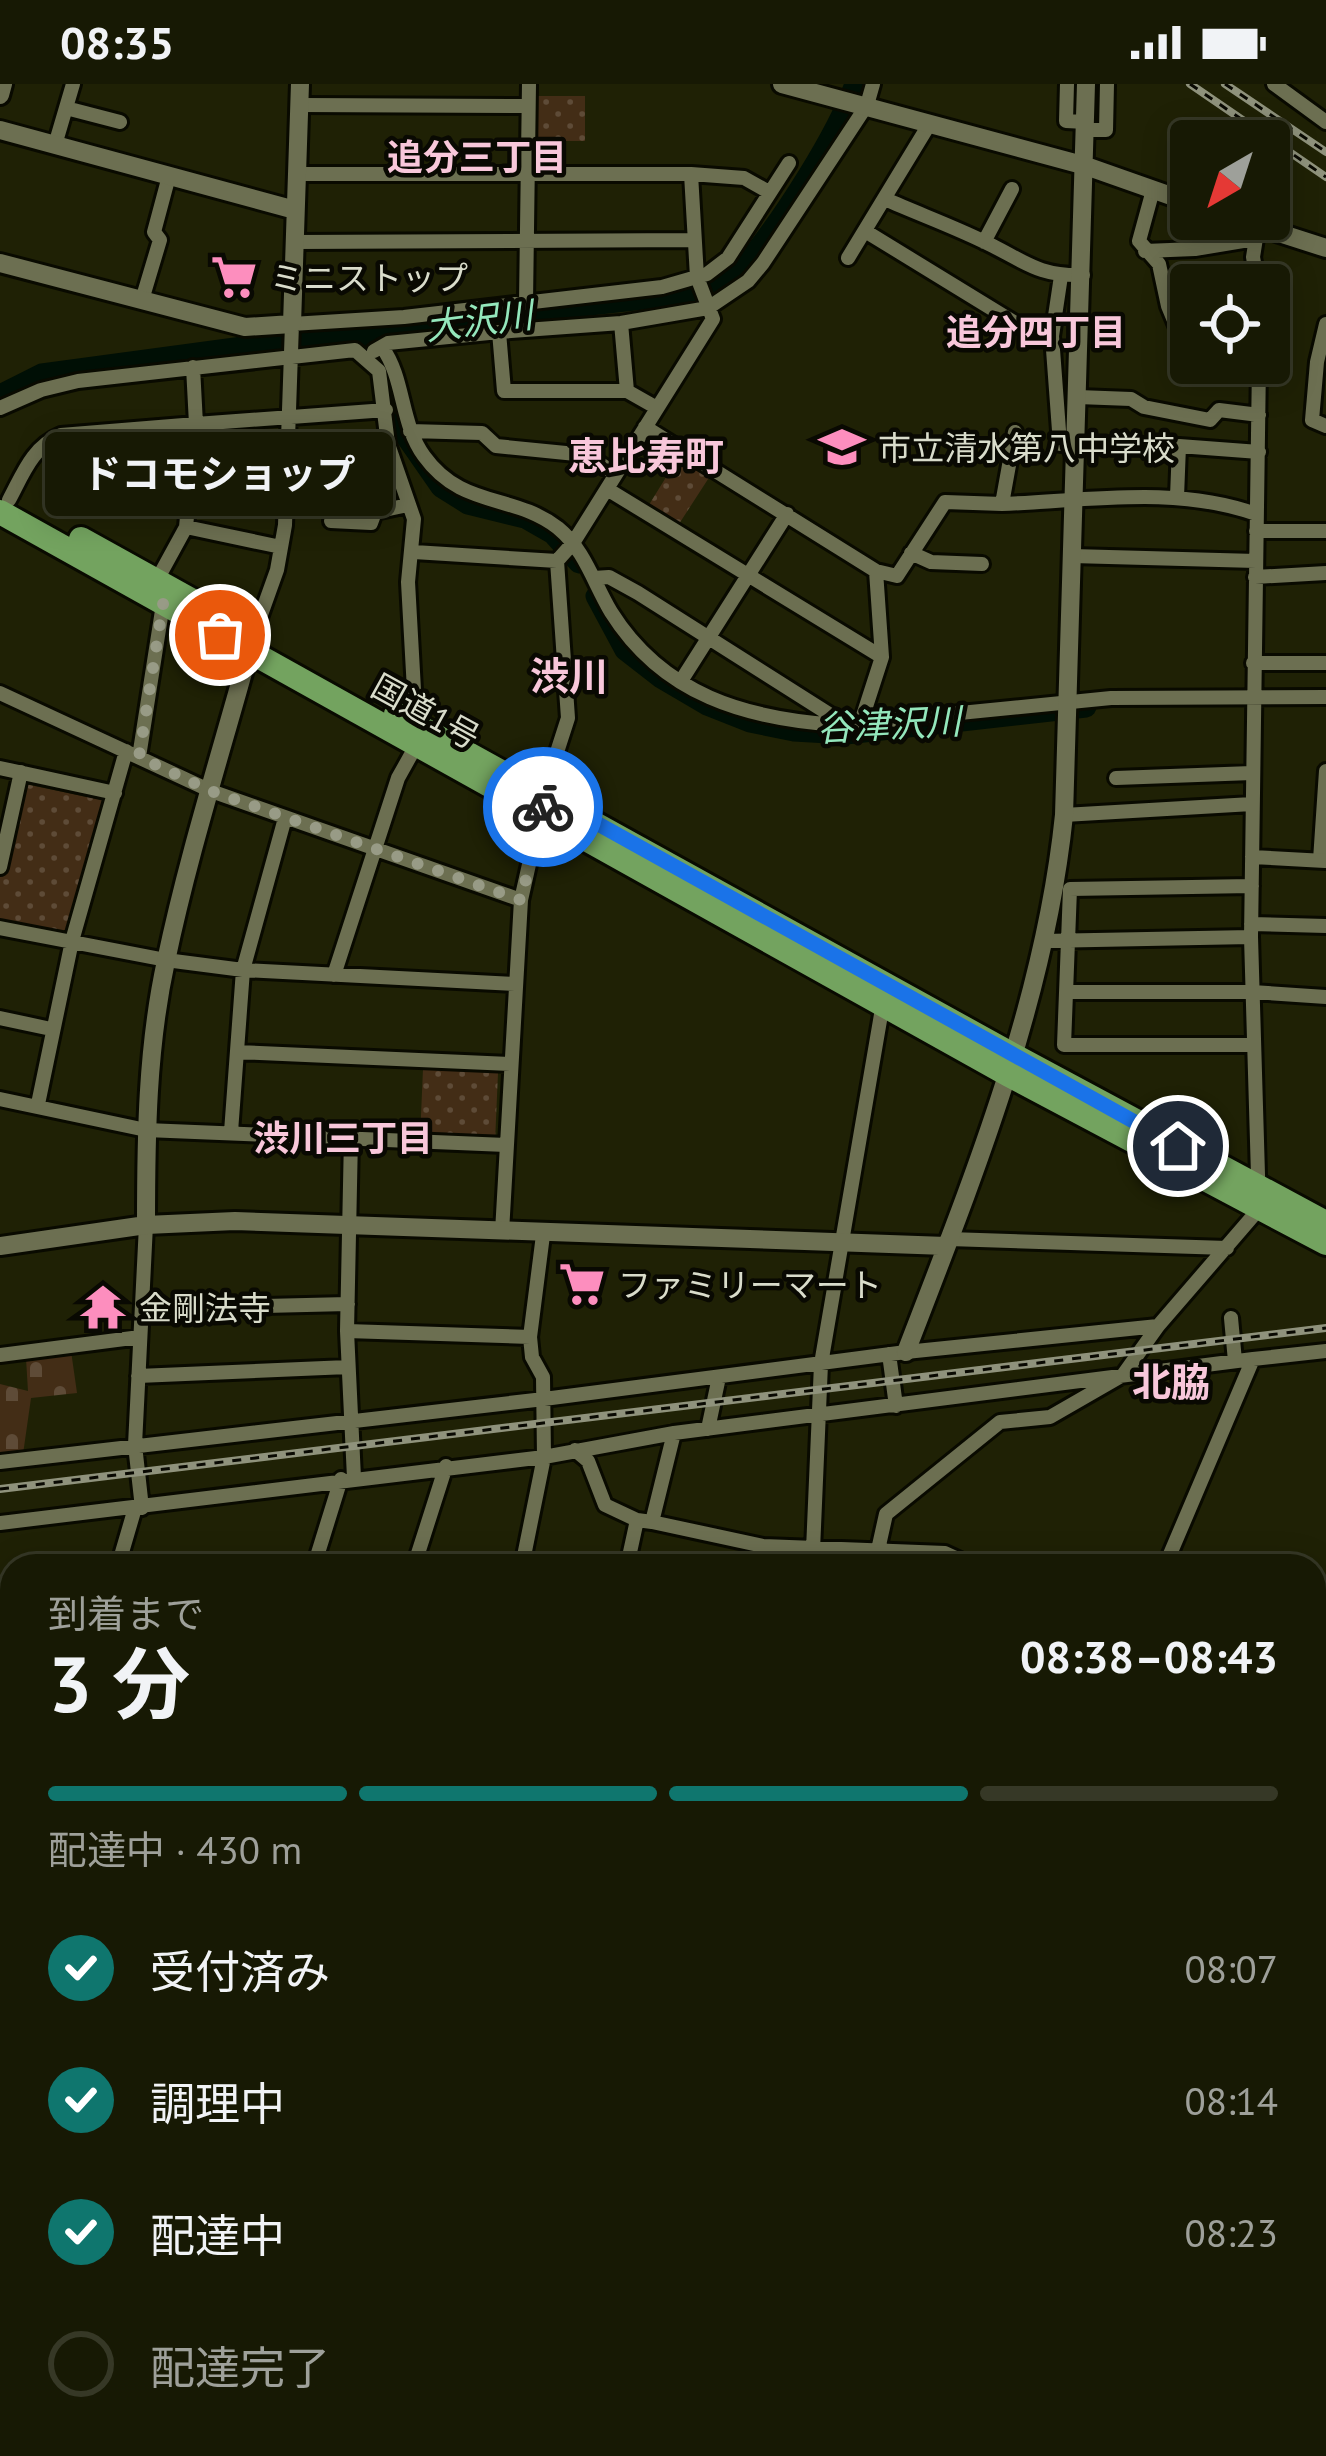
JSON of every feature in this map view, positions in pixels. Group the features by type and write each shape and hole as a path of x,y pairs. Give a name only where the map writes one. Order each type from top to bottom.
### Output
{"highway":[{"name":"国道1号","path":"3,502 1010,1065 1258,1199 1326,1223"},
{"name":"国道1号","path":"544,804 883,1003 1010,1065 1059,1080 1326,1243"}],"street":[{"path":"0,95 3,84"},
{"path":"55,145 73,84"},
{"path":"122,1554 139,1508 135,1445 152,1046 166,960 281,547 300,84"},
{"path":"526,302 529,84"},
{"path":"782,84 1086,166 1170,196"},
{"path":"362,357 382,347 621,323 707,305 748,281 764,263 867,105 872,84"},
{"path":"1067,84 1066,121 1106,130 1107,84"},
{"path":"896,1406 897,1353 948,1243 1010,1065 1058,869 1064,815 1086,84"},
{"path":"1274,84 1326,122"},
{"path":"301,105 526,106"},
{"path":"66,108 120,122"},
{"path":"848,258 930,123"},
{"path":"0,130 296,210"},
{"path":"0,263 245,327 404,317 662,286 707,274 728,258 789,163"},
{"path":"298,174 731,175 770,192"},
{"path":"502,1232 521,900 568,718 557,561 573,543 713,319 697,277 691,174"},
{"path":"142,301 160,240 154,232 169,176"},
{"path":"984,242 1012,189"},
{"path":"1153,190 1139,241 1159,264 1170,311"},
{"path":"885,199 984,242 1031,269 1060,276 1083,275"},
{"path":"865,231 1025,329 1052,336"},
{"path":"295,242 694,240"},
{"path":"1145,251 1195,249 1230,240"},
{"path":"1289,240 1326,248"},
{"path":"1060,276 1052,336 1060,444"},
{"path":"621,323 627,391"},
{"path":"1326,324 1312,420 1326,426"},
{"path":"499,332 504,391 627,391 657,408"},
{"path":"382,347 394,364 410,431 422,454 448,484 539,516 573,543 604,602 637,650 681,681 741,711 772,719 860,725 1067,702 1326,698"},
{"path":"0,408 78,381 291,356 355,350 379,371 396,474 414,519 408,582 414,733 334,975"},
{"path":"38,1104 72,941 115,793 132,754 160,592 186,527 196,424 193,367"},
{"path":"873,1554 886,1514 1000,1422 1050,1417 1123,1376 1158,1325 1227,1248 1258,1199 1260,1130 1251,930 1259,384"},
{"path":"1055,394 1131,399 1144,407 1210,420 1220,410 1259,415"},
{"path":"3,502 34,454 61,435 386,410"},
{"path":"645,428 876,571 897,576 945,502 1177,497 1230,505 1256,522 1326,530"},
{"path":"410,431 482,433 496,446 586,455 616,474"},
{"path":"1002,504 1015,432"},
{"path":"1177,497 1179,446 1259,452"},
{"path":"191,478 396,474"},
{"path":"607,489 882,657"},
{"path":"331,521 371,523 375,512 408,505"},
{"path":"681,681 787,514"},
{"path":"186,527 281,547"},
{"path":"414,552 557,561"},
{"path":"911,553 931,562 982,564"},
{"path":"1072,556 1326,573"},
{"path":"860,725 882,657 876,571"},
{"path":"594,578 609,578 710,638 832,716 838,725"},
{"path":"1253,663 1326,663"},
{"path":"0,693 211,791 521,900"},
{"path":"0,768 115,793"},
{"path":"1252,856 1323,861 1326,771"},
{"path":"0,867 21,772"},
{"path":"1116,778 1252,773"},
{"path":"1064,815 1252,804"},
{"path":"231,1132 243,970 284,818"},
{"path":"1059,1080 1069,992 1070,889 1252,886"},
{"path":"1042,941 1326,926"},
{"path":"0,928 243,970 514,984"},
{"path":"1069,992 1326,997"},
{"path":"812,1550 821,1364 883,1003"},
{"path":"0,1018 51,1029"},
{"path":"1064,1045 1254,1045"},
{"path":"237,1052 511,1064"},
{"path":"0,1099 146,1130 506,1145"},
{"path":"319,1554 347,1479 351,1137"},
{"path":"0,1246 146,1225 235,1222 841,1243 1227,1248"},
{"path":"524,1554 544,1457 542,1378 532,1358 530,1337 543,1235"},
{"path":"142,1309 348,1304"},
{"path":"1231,1318 1235,1361"},
{"path":"0,1462 1158,1325"},
{"path":"347,1331 530,1337"},
{"path":"0,1355 140,1336"},
{"path":"0,1523 544,1457 674,1432 1326,1352"},
{"path":"1170,1554 1253,1358"},
{"path":"138,1376 348,1367"},
{"path":"708,1429 719,1377"},
{"path":"631,1554 674,1432"},
{"path":"575,1450 588,1461 605,1505 645,1521 763,1546 949,1554"},
{"path":"418,1554 446,1466"}],"green space":[{"path":"529,96 585,96 585,141 529,141"},
{"path":"681,453 712,473 677,527 647,508"},
{"path":"20,783 102,800 66,937 0,923 0,872"},
{"path":"423,1069 498,1073 495,1142 420,1139"},
{"path":"71,1351 77,1393 31,1398 23,1454 0,1457 0,1384 28,1391 26,1358"}],"waterway":[{"name":"大沢川","path":"0,395 42,374 704,292 734,275 763,242 823,151 855,84"},
{"name":"谷津沢川","path":"354,332 386,368 400,428 441,487 468,504 525,518 553,534 579,563"},
{"name":"谷津沢川","path":"596,596 625,650 707,705 750,722 846,734 1086,707"}],"railway":[{"path":"1190,84 1326,177"},
{"path":"1225,84 1326,152"},
{"path":"0,1489 1326,1328"}],"way so far":[{"path":"220,635 163,604 139,757 211,791 521,900 543,807"}],"place":[{"name":"ミニストップ","path":"234,277"},
{"name":"市立清水第八中学校","path":"842,447"},
{"name":"ドコモショップ","path":"220,635"},
{"name":"ファミリーマート","path":"582,1284"},
{"name":"金剛法寺","path":"103,1307"}],"district":[{"name":"追分三丁目","path":"477,156"},
{"name":"追分四丁目","path":"1036,331"},
{"name":"恵比寿町","path":"646,455"},
{"name":"渋川","path":"569,675"},
{"name":"渋川三丁目","path":"343,1137"},
{"name":"北脇","path":"1171,1381"}],"route":[{"path":"543,807 546,795 1178,1146"}]}
